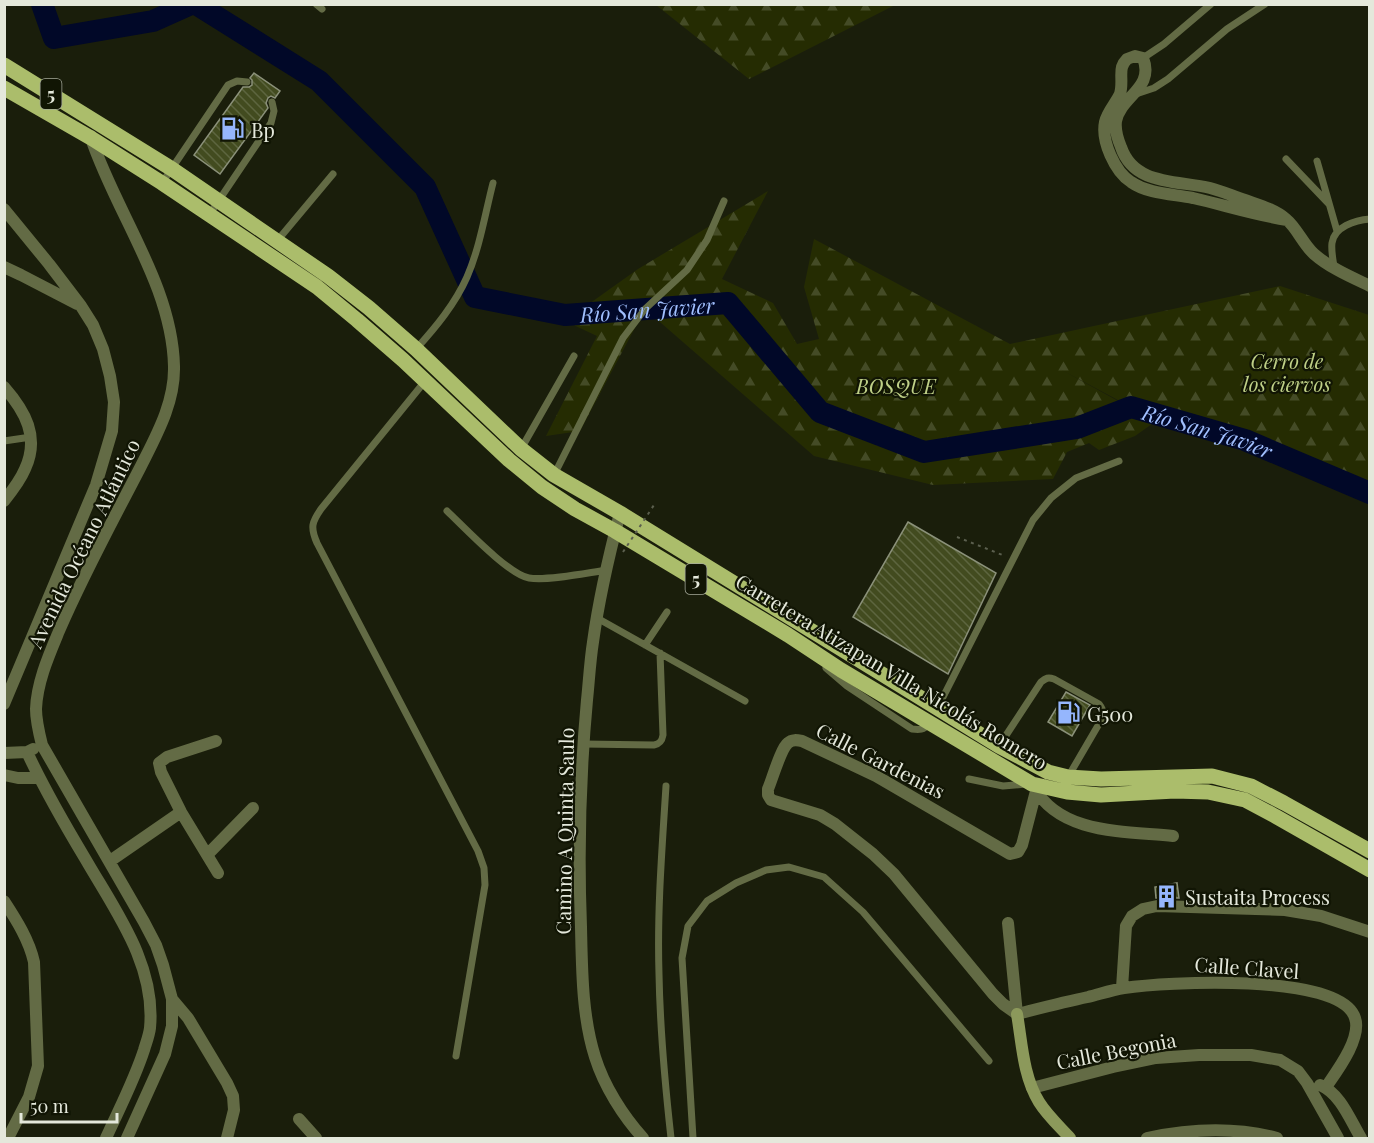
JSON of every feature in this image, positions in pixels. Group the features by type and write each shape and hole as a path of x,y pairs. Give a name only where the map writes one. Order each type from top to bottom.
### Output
{"main road":[{"name":"5","path":"4,65 97,122"},
{"name":"5","path":"4,88 91,138"},
{"name":"Carretera Atizapan Villa Nicolás Romero","path":"97,122 171,169 328,276 416,349 521,449 554,475 620,513 999,746 1048,772 1068,777 1101,779 1212,776 1251,786 1370,852"},
{"name":"Carretera Atizapan Villa Nicolás Romero","path":"91,138 316,287 426,380 509,460 542,487 1034,787 1101,795 1175,791 1208,792 1245,800 1370,870"}],"street":[{"path":"1287,219 1263,216 1149,190 1131,183 1120,172 1110,155 1105,137 1105,121 1119,97 1122,87 1122,67 1127,59 1135,56 1143,58 1147,68 1144,80 1116,120 1117,135 1130,165 1142,174 1155,179 1210,188 1269,208 1287,219 1315,255 1370,286"},
{"path":"91,138 97,122"},
{"name":"Avenida Océano Atlántico","path":"91,138 165,308 172,337 174,368 172,393 158,432 64,619 48,659 36,709 42,745 156,945 172,999 172,1026 165,1054 127,1138"},
{"path":"4,209 49,264 93,325 103,349 114,402 112,431 96,485 4,704"},
{"path":"4,267 81,306"},
{"path":"4,387 15,398 24,413 31,437 26,468 4,501"},
{"name":"Camino A Quinta Saulo","path":"620,513 593,643 583,744 579,873 583,981 587,1020 595,1058 612,1097 633,1128 643,1138"},
{"path":"216,741 167,757 159,764 181,812 218,873"},
{"name":"Calle Gardenias","path":"1017,1014 993,994 894,874 873,854 820,815 771,800 768,789 788,742 802,741 876,776 1010,854 1018,852 1022,845 1034,787"},
{"path":"4,753 27,752 42,745"},
{"path":"27,752 39,778 129,934 146,980 150,1004 150,1030 139,1064 106,1138"},
{"path":"4,775 39,778"},
{"path":"1034,787 1050,807 1069,820 1092,828 1173,836"},
{"path":"207,855 253,808"},
{"path":"110,861 181,812"},
{"path":"4,901 28,941 33,956 38,1048 38,1066 34,1083 8,1138"},
{"path":"1122,988 1126,926 1132,916 1143,909 1157,906 1285,910 1321,916 1370,932"},
{"path":"1008,923 1017,1014 1026,1069 1040,1103 1070,1138"},
{"name":"Calle Clavel","path":"1017,1014 1122,988 1175,983 1281,986 1316,992 1341,1002 1350,1008 1356,1018 1356,1032 1343,1062 1326,1087"},
{"path":"172,999 188,1018 233,1096 234,1110 227,1138"},
{"name":"Calle Begonia","path":"1032,1088 1156,1058 1251,1054 1280,1060 1298,1071 1307,1083"},
{"path":"1338,1138 1307,1083 1317,1083 1334,1094 1361,1138"},
{"path":"299,1119 316,1138"},
{"path":"1147,1138 1210,1131 1277,1138"}],"lane":[{"path":"1143,58 1164,44 1211,4"},
{"path":"1133,95 1154,88 1168,79 1227,29 1265,4"},
{"path":"162,183 228,85 237,81 247,82"},
{"path":"209,214 271,123 274,111 272,102"},
{"path":"1286,159 1330,206"},
{"path":"1317,161 1337,231"},
{"path":"277,241 333,174"},
{"path":"416,349 437,326 466,277 476,252 493,183"},
{"path":"554,475 623,338 645,309 687,270 707,240 724,201"},
{"path":"1334,267 1332,242 1337,231 1350,222 1370,219"},
{"path":"521,449 574,356"},
{"path":"426,380 321,509 313,520 312,532 478,851 484,868 485,885 456,1056"},
{"path":"4,441 31,437"},
{"path":"930,723 1034,520 1051,498 1076,478 1119,461"},
{"path":"575,509 586,494"},
{"path":"447,511 511,570 527,578 607,570"},
{"path":"645,645 667,612"},
{"path":"597,618 745,700"},
{"path":"583,744 659,744 663,735 660,653"},
{"path":"999,746 1041,682 1049,677 1054,679 1099,705 1103,708 1104,713 1068,777"},
{"path":"969,779 1003,786 1034,787"},
{"path":"666,786 660,880 659,974 663,1067 671,1138"},
{"path":"693,1138 682,958 688,926 707,901 736,883 766,870 789,867 824,877 863,912 989,1061"}],"path":[{"path":"623,552 654,505"},
{"path":"957,537 1014,560"}],"green space":[{"path":"656,5 895,5 749,79"},
{"name":"BOSQUE","path":"768,191 722,279 773,303 797,344 819,339 804,287 814,239 1010,344 1280,286 1369,315 1369,493 1245,440 1131,407 1058,368 1129,407 1159,419 1135,436 1099,450 1089,443 1067,452 1053,479 933,485 814,456 645,309 580,431 546,436 597,336 565,321 638,269"}],"building":[{"name":"Bp","path":"254,73 280,91 275,98 271,96 268,98 266,103 268,108 220,174 194,155 243,87 252,85 250,78"},
{"path":"908,522 996,573 948,674 853,617"},
{"name":"G500","path":"1066,692 1090,705 1072,736 1048,722"},
{"name":"Sustaita Process","path":"1177,883 1179,898 1156,898 1155,887"}],"waterway":[{"name":"Río San Javier","path":"42,4 54,38 153,21 191,4"},
{"name":"Río San Javier","path":"196,4 319,81 425,187 475,297 565,315 728,303 820,412 924,452 1077,428 1131,407 1245,440 1370,493"}],"place":[{"name":"Bp","path":"233,129"},
{"name":"G500","path":"1069,713"},
{"name":"Sustaita Process","path":"1167,896"}],"park label":[{"name":"Cerro de los ciervos","path":"1287,372"}]}
